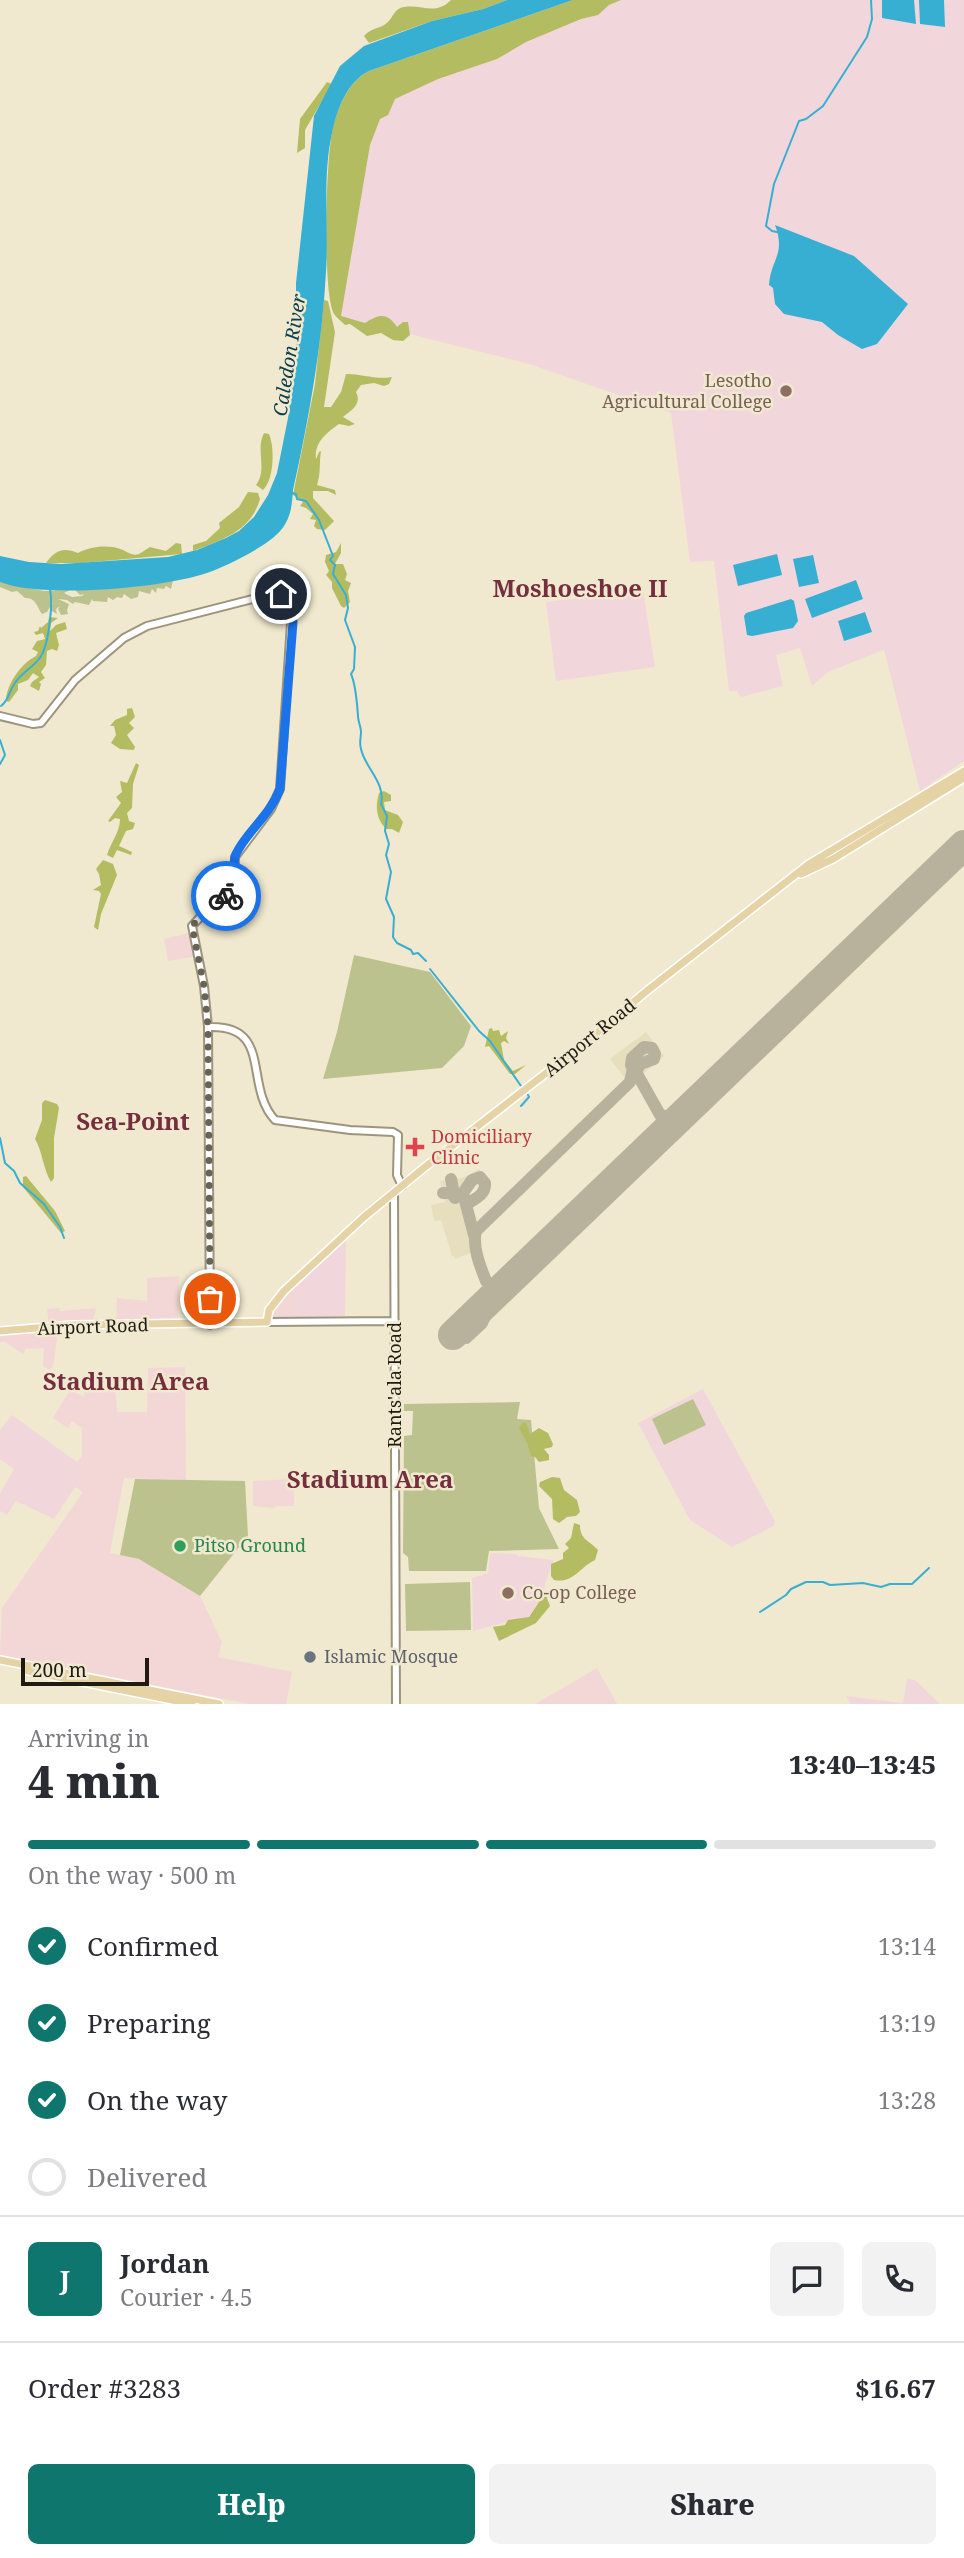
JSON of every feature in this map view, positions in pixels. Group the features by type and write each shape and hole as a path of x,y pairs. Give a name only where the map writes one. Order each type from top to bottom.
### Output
{"main road":[{"name":"Airport Road","path":"0,1331 73,1325 210,1325 267,1322 271,1306 290,1284 402,1186 809,864 964,771"},
{"name":"Airport Road","path":"786,883 844,852 964,778"},
{"path":"0,1663 192,1704"},
{"path":"0,1663 219,1704"}],"street":[{"path":"0,716 33,724 41,723 88,667 110,648 147,626 276,593 285,596 292,608 280,789 271,809 235,857 234,887 192,926 204,986 208,1027 210,1325"},
{"path":"208,1027 234,1028 247,1041 266,1106 275,1121 396,1133 399,1136 398,1178 402,1186"},
{"name":"Rants'ala Road","path":"394,1193 396,1704"},
{"name":"Airport Road","path":"267,1322 395,1321"}],"shaded area":[{"name":"Lesotho Agricultural College","path":"606,0 964,0 964,761 920,791 884,650 828,672 812,686 800,648 776,655 783,686 741,697 737,691 729,691 714,561 690,562 671,413 526,363 341,317 337,272 384,92"},
{"path":"643,590 655,667 556,681 546,602"},
{"path":"193,932 198,956 168,961 164,939"},
{"path":"646,1032 664,1056 630,1085 610,1059"},
{"path":"479,1169 485,1180 466,1192 482,1249 455,1259 441,1220 434,1221 431,1205 445,1202 440,1181 462,1178"},
{"path":"346,1239 345,1316 298,1318 298,1279"},
{"path":"179,1276 178,1320 116,1323 117,1298 147,1301 147,1278"},
{"path":"298,1279 298,1319 271,1320 272,1310"},
{"path":"59,1308 60,1311 96,1308 93,1323 49,1325 47,1309"},
{"path":"56,1332 53,1367 49,1370 43,1366 44,1348 26,1349 23,1354 5,1342 0,1342 0,1334"},
{"path":"185,1367 186,1480 124,1478 110,1553 139,1559 200,1596 222,1642 218,1657 292,1672 286,1704 249,1704 0,1655 2,1608 83,1492 75,1487 82,1477 77,1462 82,1456 82,1428 72,1421 68,1428 53,1418 64,1399 71,1390 84,1397 84,1385 115,1385 117,1412 147,1412 148,1368"},
{"path":"703,1389 775,1521 774,1526 732,1547 690,1520 638,1423"},
{"path":"12,1415 77,1462 82,1477 54,1519 16,1501 7,1515 0,1511 0,1494 14,1469 0,1459 0,1430"},
{"path":"253,1481 294,1481 294,1506 253,1506"},
{"name":"Co-op College","path":"490,1553 554,1560 545,1583 544,1603 537,1604 528,1617 473,1631 472,1578 488,1573"},
{"path":"597,1668 617,1704 535,1704 542,1700"},
{"path":"907,1679 915,1680 940,1704 851,1704 846,1696 903,1703"}],"green space":[{"path":"451,0 507,0 483,9 432,21 369,43 364,36 385,24 401,8 434,8"},
{"path":"573,0 621,0 609,5 598,15 581,19 526,42 497,59 438,79 395,99 388,115 380,119 370,145 341,316 365,323 382,316 390,319 397,327 408,322 410,335 403,341 393,340 381,333 367,336 350,324 345,325 334,314 330,301 326,222 333,127 341,103 350,88 369,71"},
{"path":"327,82 332,84 305,130 305,148 297,153 300,119"},
{"path":"324,300 328,301 335,332 324,407 331,407 341,392 346,374 392,377 389,384 384,386 374,383 361,385 356,392 357,403 343,417 355,424 339,424 319,443 316,453 316,459 321,451 317,485 335,490 336,495 328,491 313,491 313,498 334,521 325,530 314,526 316,520 310,519 313,514 300,506 303,502 293,495 315,384"},
{"path":"264,433 269,434 273,455 269,479 263,490 256,485 261,473"},
{"path":"248,492 258,493 260,499 250,519 234,533 193,551 193,545 206,541 220,528 219,523 239,507"},
{"path":"176,543 181,544 182,554 81,563 46,563 53,555 64,550 78,553 106,546 137,555 150,547 166,551"},
{"path":"341,543 341,553 335,564 343,564 347,574 345,580 351,583 348,591 350,602 344,608 326,575 329,571 325,562 326,555 336,552"},
{"path":"173,580 171,589 166,586 164,589 157,588 156,593 152,589 150,594 139,591 138,597 131,599 124,594 122,598 113,600 108,597 107,602 92,599 89,605 58,599 69,604 68,614 61,615 58,609 60,606 56,609 57,614 50,610 53,602 47,612 42,614 32,599 25,598 17,591 12,592 0,587 0,582 44,591 70,590 64,593 72,597 82,596 84,594 80,595 75,590 140,586"},
{"path":"49,617 58,618 51,623 50,631 65,622 67,629 56,633 59,645 57,651 47,651 46,665 41,672 45,678 39,682 39,691 30,686 39,677 33,673 28,680 18,684 18,690 9,702 6,701 8,689 15,676 36,656 38,652 32,649 37,641 45,639 43,633 36,635 34,632 48,622"},
{"path":"132,708 135,717 129,723 134,728 127,735 135,747 134,750 120,749 111,743 116,735 114,726 110,726 115,720 127,715 127,709"},
{"path":"136,763 139,765 133,784 132,808 127,813 129,821 135,823 133,829 126,831 119,846 132,852 131,855 117,850 113,858 107,855 119,828 120,819 108,821 121,803 116,797 122,792 120,781 127,783"},
{"path":"384,791 391,795 391,801 384,802 385,810 398,815 403,822 399,833 386,829 378,816 379,793"},
{"path":"103,860 113,864 117,875 101,914 98,930 94,927 101,894 93,890 101,885 96,869"},
{"path":"354,955 430,972 471,1026 464,1046 442,1068 323,1079 337,1032"},
{"path":"492,1028 493,1031 499,1030 501,1036 508,1031 506,1038 509,1044 504,1041 501,1043 504,1060 513,1071 526,1065 515,1074 510,1074 489,1046 485,1047 489,1029"},
{"path":"45,1100 57,1104 59,1108 54,1138 54,1178 51,1182 35,1139 42,1120 42,1103"},
{"path":"26,1176 55,1211 65,1231 61,1233 23,1187 23,1177"},
{"path":"693,1399 706,1425 664,1445 652,1419"},
{"path":"520,1402 517,1419 531,1420 539,1508 559,1549 489,1551 486,1571 409,1571 408,1557 403,1553 404,1436 412,1435 413,1411 404,1411 404,1404"},
{"path":"523,1422 530,1434 539,1428 548,1433 553,1444 552,1447 544,1449 549,1460 539,1462 531,1456 519,1428"},
{"path":"552,1477 560,1478 564,1490 577,1500 580,1512 559,1523 553,1519 552,1499 539,1486 540,1482"},
{"name":"Pitso Ground","path":"135,1479 245,1481 248,1536 200,1596 139,1559 120,1555"},
{"path":"574,1523 580,1525 583,1537 598,1550 595,1560 566,1580 554,1580 551,1576 551,1564 563,1559 563,1553 569,1548 565,1544 571,1538"},
{"path":"470,1582 471,1630 406,1631 405,1584"},
{"path":"545,1593 550,1606 536,1623 499,1641 493,1627 505,1625 508,1620 529,1617"}],"water":[{"path":"507,0 573,0 369,71 349,89 340,106 332,133 327,167 327,255 318,355 290,511 281,530 257,549 225,566 162,583 73,591 19,587 0,582 0,556 29,562 61,564 168,557 197,550 226,538 239,531 254,517 268,495 277,473 288,418 296,348 296,283 314,116 340,66 364,46 432,21 483,9"},
{"path":"882,0 914,0 916,24 882,18"},
{"path":"919,0 944,0 945,27 920,24"},
{"path":"775,225 854,256 908,304 877,344 862,349 822,322 784,314 775,304 773,288 769,285 779,243"},
{"path":"777,554 782,575 738,586 733,565"},
{"path":"813,555 819,583 799,587 793,559"},
{"path":"856,580 863,599 812,618 805,599"},
{"path":"791,599 794,601 798,621 793,628 747,635 744,616 746,613"},
{"path":"865,612 872,632 844,641 838,621"}],"waterway":[{"path":"777,232 766,226 774,184 799,121 823,106 867,37 872,19 871,0"},
{"path":"292,493 296,494 297,499 306,501 319,520 333,556 330,560 335,565 333,574 346,595 348,608 345,620 355,647 354,669 351,674 361,730 360,747 381,789 381,804 387,816 385,831 389,844 386,855 391,872 386,899 394,917 393,937 397,943 411,950 413,954 418,953 426,961"},
{"path":"1,706 17,679 42,653 49,626 50,589"},
{"path":"0,740 5,755 0,764"},
{"path":"430,969 490,1041 521,1086"},
{"path":"521,1106 528,1095"},
{"path":"0,1138 5,1163 14,1171 20,1183 44,1204 60,1227 64,1238"},
{"path":"760,1612 791,1589 806,1582 823,1582 830,1585 863,1583 881,1587 890,1584 912,1584 929,1568"}],"taxiway":[{"path":"637,1075 631,1065 632,1058 644,1047 652,1048 654,1059 640,1064 636,1072 663,1120 659,1138"},
{"path":"506,1284 494,1286 486,1281 476,1249 476,1231 630,1082 633,1068"},
{"path":"660,1114 667,1118 680,1117"},
{"path":"466,1205 469,1203 476,1199 484,1191 485,1183 480,1177 472,1180 463,1193 474,1235"},
{"path":"443,1193 451,1193 455,1198 451,1179"},
{"path":"472,1316 457,1323 454,1331 457,1336 466,1338 482,1323 495,1295"}],"runway":[{"path":"453,1335 964,845"}],"way so far":[{"path":"210,1299 208,1027 204,986 192,926 226,896"}],"place":[{"name":"Lesotho Agricultural College","path":"786,391"},
{"name":"Domiciliary Clinic","path":"415,1147"},
{"name":"Pitso Ground","path":"180,1546"},
{"name":"Co-op College","path":"508,1593"},
{"name":"Islamic Mosque","path":"310,1657"}],"district":[{"name":"Moshoeshoe II","path":"580,589"},
{"name":"Sea-Point","path":"133,1122"},
{"name":"Stadium Area","path":"126,1382"},
{"name":"Stadium Area","path":"370,1480"}],"route":[{"path":"226,896 234,887 234,862 239,849 271,809 280,789 293,622 290,601 281,594"}],"water label":[{"name":"Caledon River","path":"289,355"}]}
